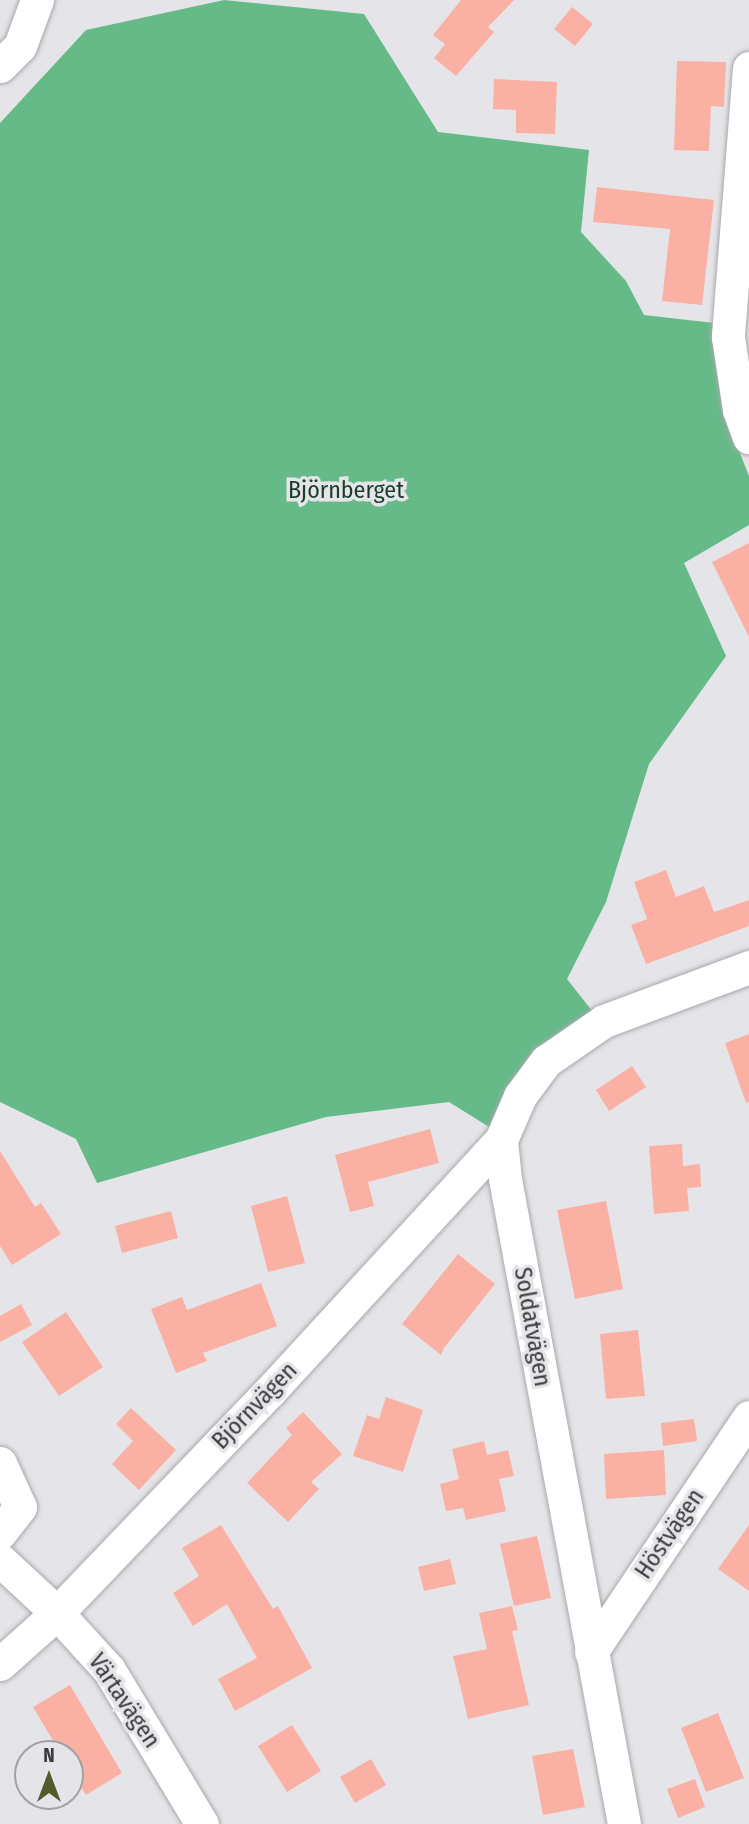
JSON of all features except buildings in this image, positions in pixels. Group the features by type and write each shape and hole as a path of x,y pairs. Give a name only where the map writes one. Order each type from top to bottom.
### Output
{"street":[{"path":"0,66 20,46 37,0"},
{"path":"749,68 728,337 739,410 749,437"},
{"name":"Soldatvägen","path":"624,1824 590,1652 505,1179 502,1140 520,1096 546,1061 604,1021 749,967"},
{"name":"Björnvägen","path":"0,1664 57,1613 340,1318 502,1140"},
{"name":"Höstvägen","path":"590,1652 749,1417"},
{"path":"0,1463 20,1507 0,1533"},
{"name":"Värtavägen","path":"0,1560 57,1613 109,1670 202,1824"}],"green space":[{"name":"Björnberget","path":"224,0 364,14 438,132 589,150 581,232 626,281 644,315 714,323 730,428 749,476 749,525 684,563 726,656 649,764 606,902 567,979 593,1012 494,1130 449,1102 326,1117 97,1183 76,1139 0,1102 0,123 86,30"}]}
